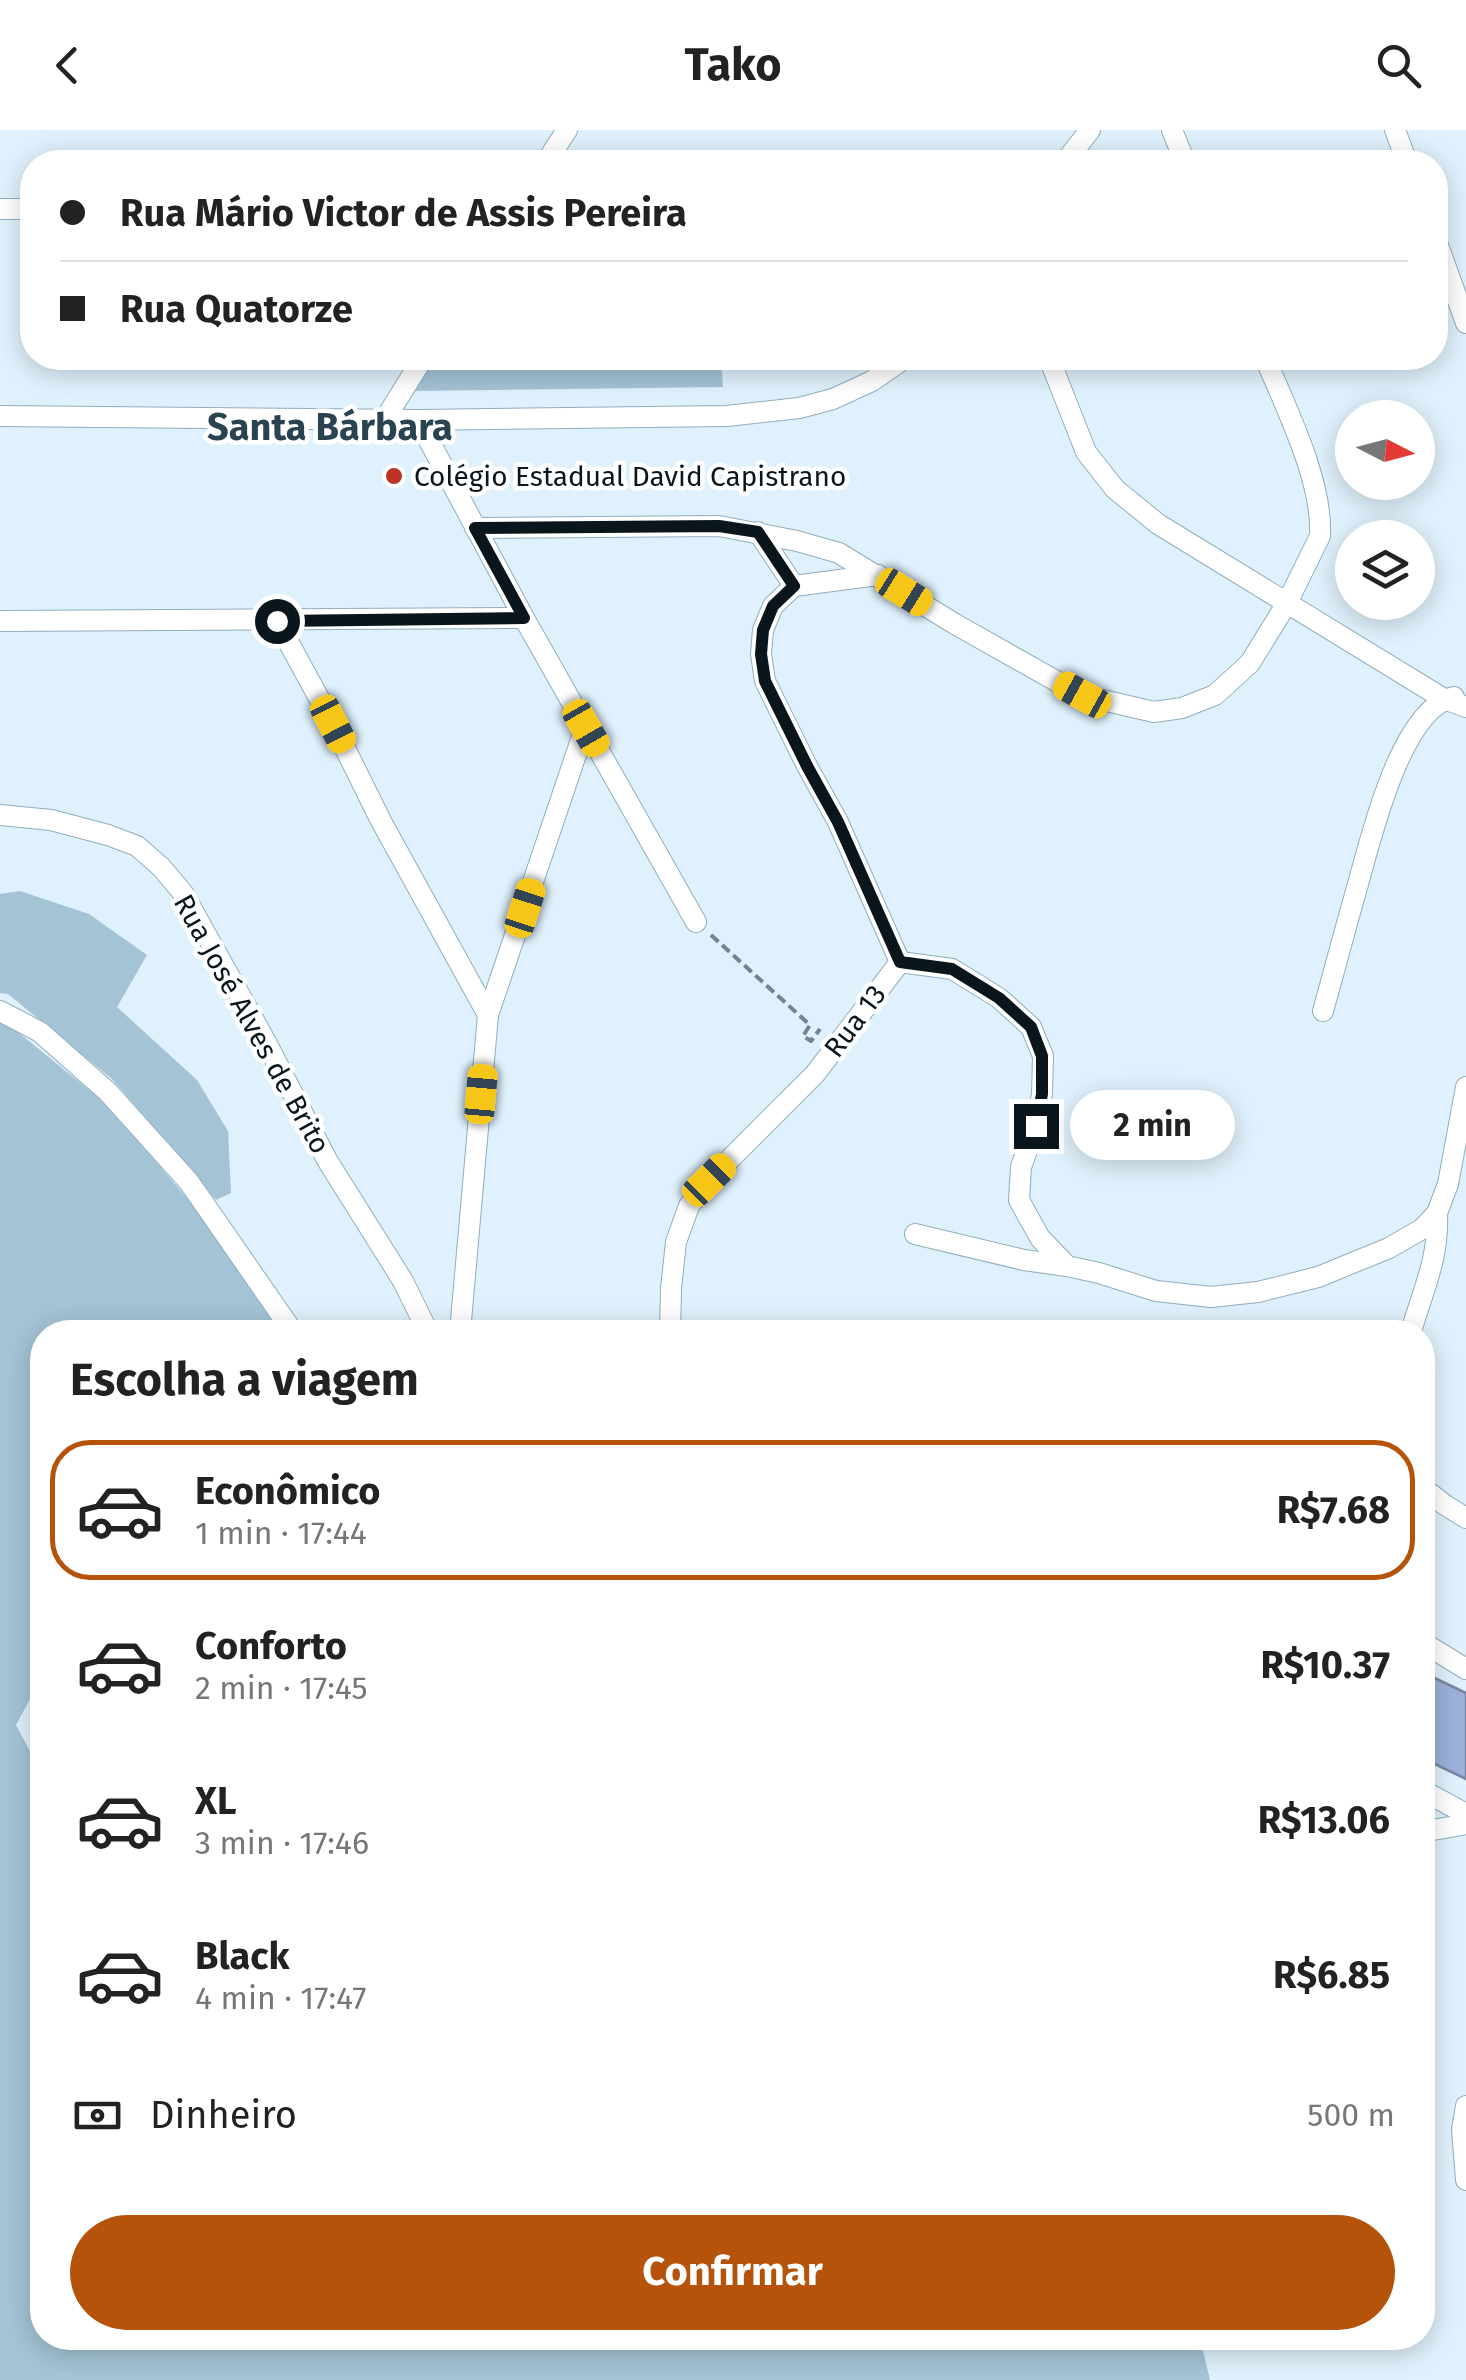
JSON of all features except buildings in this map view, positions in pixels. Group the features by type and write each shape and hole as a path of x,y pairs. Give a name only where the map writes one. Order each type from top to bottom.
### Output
{"street":[{"path":"1074,150 1090,130"},
{"path":"1448,273 1466,323"},
{"path":"384,419 415,370"},
{"path":"0,416 418,420 727,416 799,408 833,399 888,370"},
{"path":"1053,370 1086,452 1115,489 1158,524 1444,699 1466,707"},
{"path":"475,528 719,526 798,541 839,554 878,575 955,624 1082,695 1154,712 1182,708 1215,695 1250,663 1317,546 1321,526 1303,450 1270,370"},
{"path":"418,420 524,618 696,922"},
{"path":"758,532 794,586 878,575"},
{"name":"Rua 13","path":"670,1320 676,1242 690,1206 709,1180 814,1074 900,962 838,822 765,681 763,630 773,606 794,586"},
{"path":"0,621 524,618"},
{"path":"277,621 488,1015"},
{"path":"1323,1011 1382,797 1403,750 1424,717 1444,699 1466,695"},
{"path":"461,1320 488,1015 586,728"},
{"name":"Rua José Alves de Brito","path":"0,815 51,820 108,834 137,846 183,893 327,1160 403,1280 422,1320"},
{"path":"900,962 952,969 999,998 1031,1027 1042,1056 1042,1094 1036,1126 1021,1167 1020,1200 1040,1238 1067,1266"},
{"path":"0,1011 40,1032 108,1092 189,1182 285,1320"},
{"path":"915,1234 1100,1273 1156,1291 1211,1298 1258,1292 1318,1277 1422,1230 1437,1212 1448,1184 1466,1087"},
{"path":"1415,1320 1431,1274 1438,1238 1437,1212"},
{"path":"1435,1498 1466,1518"},
{"path":"1435,1650 1466,1669"},
{"path":"1435,1797 1466,1814"},
{"path":"1435,1830 1466,1824"},
{"path":"1466,2106 1462,2130 1466,2180"}],"path":[{"path":"696,922 810,1024 803,1036 811,1041 820,1029"}],"shaded area":[{"path":"427,370 722,370 723,387 413,391"},
{"path":"20,891 89,914 147,955 117,1007 197,1080 228,1131 231,1193 216,1200 112,1079 8,994 0,993 0,894"},
{"path":"0,1022 8,1024 110,1107 202,1216 271,1320 30,1320 30,1699 16,1725 30,1751 30,2350 1203,2350 1210,2380 0,2380"}],"place":[{"name":"Colégio Estadual David Capistrano","path":"394,476"}],"district":[{"name":"Santa Bárbara","path":"330,427"}],"route":[{"path":"277,621 524,618 475,528 719,526 758,532 794,586 773,606 763,630 765,681 838,822 900,962 952,969 999,998 1031,1027 1042,1056 1042,1094 1036,1126"}]}
